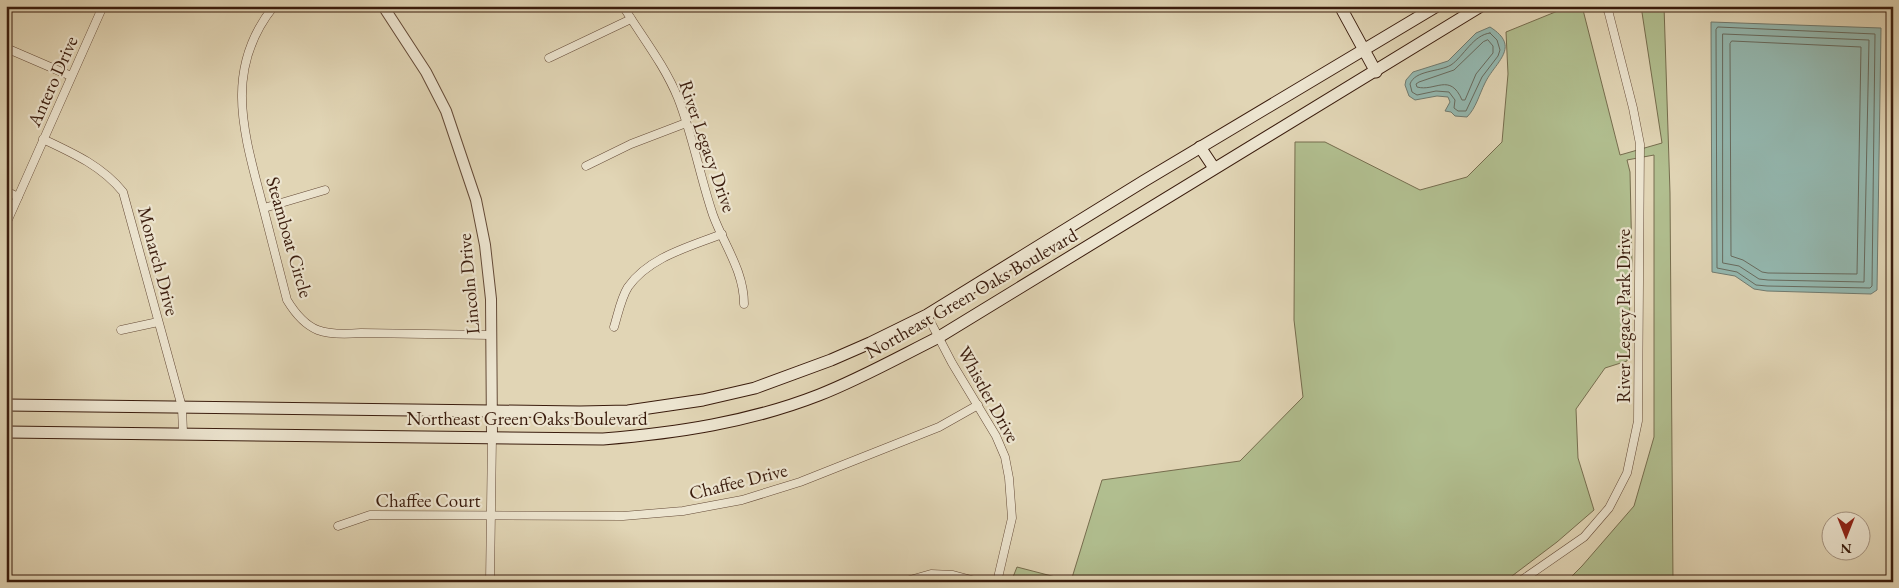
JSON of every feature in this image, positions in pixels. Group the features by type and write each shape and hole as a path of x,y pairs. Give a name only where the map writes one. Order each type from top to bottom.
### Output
{"main road":[{"path":"1340,6 1376,72"},
{"name":"Northeast Green Oaks Boulevard","path":"6,405 492,412 628,410 703,400 755,388 822,364 927,315 1200,147 1437,6"},
{"name":"Northeast Green Oaks Boulevard","path":"6,432 492,436 603,439 659,435 705,427 758,414 818,395 863,376 939,336 1214,168 1376,72 1481,6"},
{"path":"1200,147 1214,168"}],"street":[{"name":"Antero Drive","path":"6,224 103,6"},
{"name":"Steamboat Circle","path":"274,6 253,39 244,70 241,93 245,137 287,300 297,316 310,327 320,331 341,334 491,334"},
{"name":"River Legacy Drive","path":"623,6 662,65 678,98 714,216 739,272 744,291 744,304"},
{"name":"River Legacy Park Drive","path":"1523,581 1584,537 1609,508 1627,473 1638,421 1640,144 1633,108 1607,6"},
{"name":"Lincoln Drive","path":"387,8 426,72 446,111 476,200 485,245 491,299 490,582"},
{"path":"549,58 631,19"},
{"path":"6,48 71,76"},
{"path":"586,166 631,144 686,123"},
{"name":"Monarch Drive","path":"44,138 97,167 113,180 123,192 182,407 183,433"},
{"path":"264,208 324,190"},
{"path":"6,191 18,196"},
{"path":"614,327 628,288 642,272 669,255 722,234"},
{"name":"Whistler Drive","path":"927,315 952,363 996,436 1005,458 1009,478 1012,518 997,582"},
{"path":"121,330 158,322"},
{"name":"Chaffee Drive","path":"490,516 623,516 683,511 742,500 800,482 901,443 939,427 978,405"},
{"name":"Chaffee Court","path":"338,526 370,514 490,516"},
{"path":"903,582 931,574 953,575 978,582"}],"green space":[{"path":"1570,6 1582,6 1620,155 1662,143 1641,6 1664,6 1670,193 1673,582 1567,581 1634,506 1654,437 1654,155 1627,160 1630,172 1632,262 1627,361 1605,368 1576,409 1578,458 1594,510 1557,542 1504,582 1011,582 1017,567 1071,581 1102,480 1240,461 1303,397 1294,320 1295,142 1325,142 1420,190 1467,177 1502,142 1508,74 1506,32"}],"water":[{"path":"1711,22 1881,28 1877,290 1871,294 1767,291 1754,289 1735,276 1712,272"},
{"path":"1490,27 1504,41 1505,48 1503,55 1489,75 1475,105 1467,117 1455,116 1451,112 1445,111 1450,102 1448,97 1437,96 1415,100 1409,96 1405,85 1406,80 1413,72 1448,61 1476,33"},
{"path":"1893,27 1893,291 1890,289"}]}
